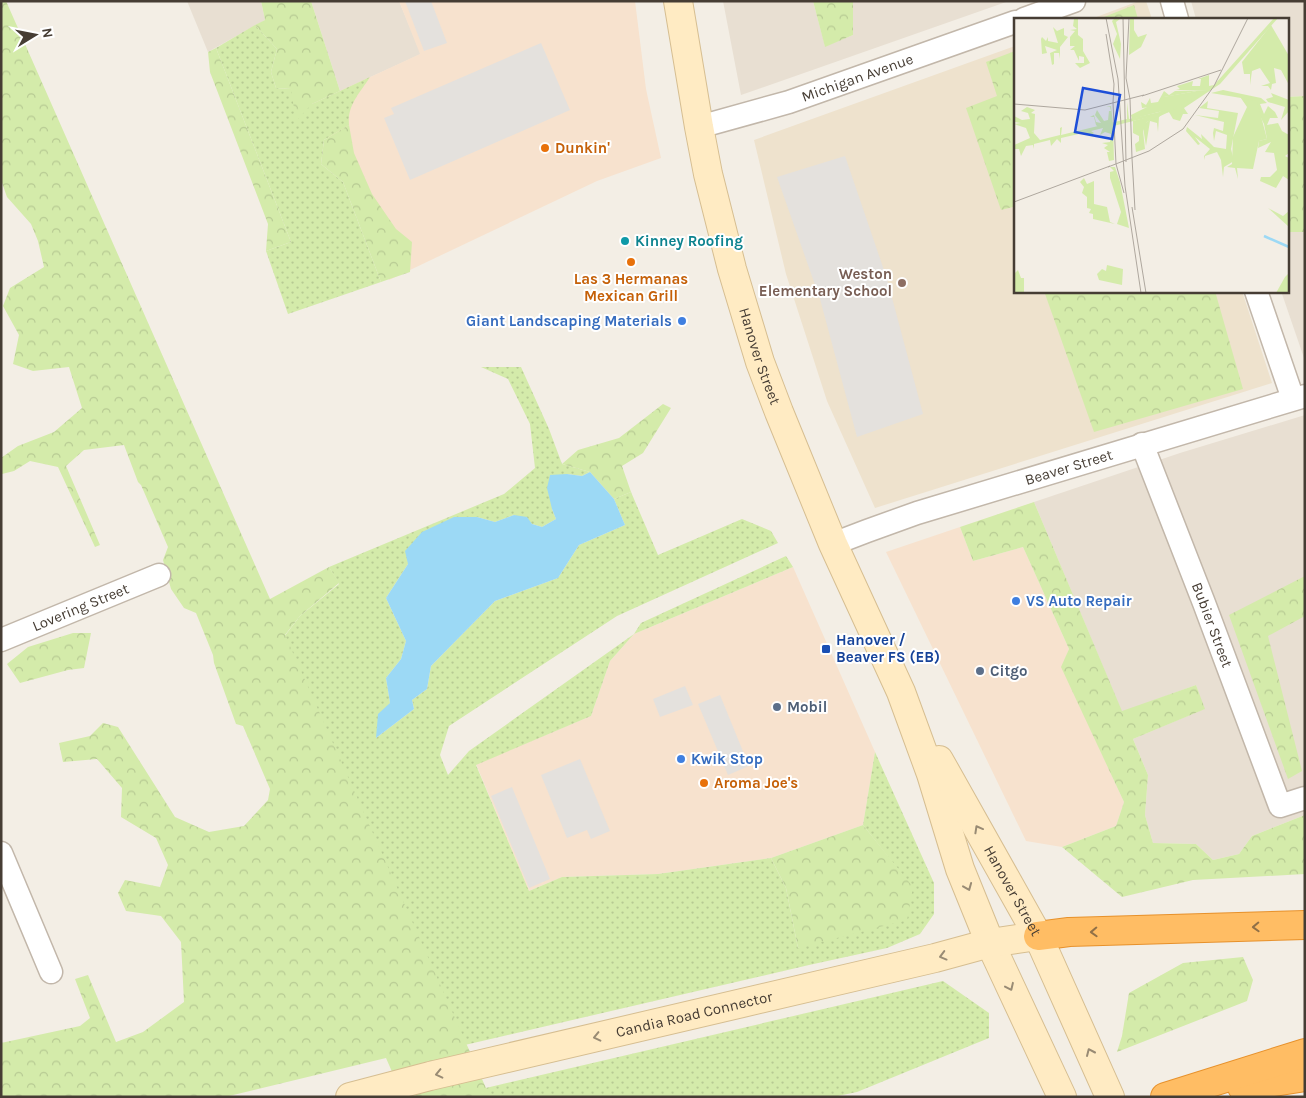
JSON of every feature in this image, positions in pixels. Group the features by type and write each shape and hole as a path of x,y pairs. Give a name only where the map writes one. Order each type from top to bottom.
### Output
{"highway":[{"path":"1038,936 1069,932 1305,925"},
{"path":"1165,1097 1305,1053"},
{"path":"1177,1097 1305,1077"}],"main road":[{"name":"Hanover Street","path":"678,1 708,174 732,269 760,362 833,544 901,692 931,774 960,869 990,943 1062,1097"},
{"name":"Hanover Street","path":"901,692 1038,936 1110,1097"},
{"name":"Candia Road Connector","path":"350,1097 430,1076 936,958 990,943 1038,936"}],"street":[{"path":"1027,18 1074,1"},
{"path":"1172,1 1177,18"},
{"name":"Michigan Avenue","path":"699,127 790,102 1014,22"},
{"path":"1256,292 1299,397"},
{"name":"Beaver Street","path":"833,544 918,513 1299,397"},
{"name":"Bubier Street","path":"1142,444 1280,806 1305,798"},
{"name":"Lovering Street","path":"1,640 159,575"},
{"path":"1,853 51,972"}],"shaded area":[{"path":"187,1 261,1 265,20 208,52"},
{"path":"311,1 399,1 421,54 340,91"},
{"path":"399,1 635,1 646,89 661,158 597,181 389,280 312,104 420,54"},
{"path":"405,1 431,1 447,43 424,51"},
{"path":"723,1 813,1 825,46 853,35 853,1 1009,1 741,95"},
{"path":"1139,1 1146,1 1152,18 1094,18"},
{"path":"1191,1 1305,1 1305,96 1288,97 1288,18 1196,18"},
{"path":"541,43 570,110 410,180 384,118 394,114 391,108"},
{"name":"Weston Elementary School","path":"1014,46 1014,292 1242,292 1272,383 875,508 827,401 786,274 754,140"},
{"path":"845,156 887,279 923,414 857,437 820,299 777,177"},
{"path":"1288,232 1305,232 1305,361 1281,292 1288,292"},
{"path":"1305,415 1305,815 1252,836 1239,854 1213,860 1196,844 1153,843 1145,815 1148,775 1133,739 1204,709 1196,685 1122,712 1034,502 1180,453"},
{"path":"960,527 973,561 1023,547 1069,649 1062,667 1124,802 1116,826 1062,847 1026,841 886,552"},
{"path":"793,567 875,752 863,825 771,858 658,874 562,877 529,891 476,764 591,716 610,661 634,634"},
{"path":"685,686 693,705 660,717 653,699"},
{"path":"720,695 749,766 728,775 698,704"},
{"path":"580,759 610,831 591,839 587,830 567,838 541,775"},
{"path":"512,787 550,879 529,888 491,796"}],"green space":[{"path":"1,1 6,1 270,599 329,567 339,583 300,616 285,635 490,1097 403,1097 386,1058 225,1097 1,1097 1,1043 80,1026 90,1018 75,979 88,975 116,1042 143,1032 184,1002 181,942 161,916 126,911 118,893 125,880 160,887 168,865 156,838 121,817 122,788 97,759 63,762 59,743 90,736 103,723 118,727 175,817 209,832 244,826 268,800 270,789 243,726 236,724 214,663 213,655 196,613 184,608 171,589 163,560 168,547 138,482 124,445 84,450 66,466 100,545 95,547 58,467 30,461 14,471 2,474 1,458 18,446 54,432 82,408 69,367 33,371 13,364 19,335 3,306 10,288 44,267 38,241 31,224 7,197 1,180"},
{"path":"261,1 311,1 340,91 312,104 296,121 291,89 276,88 271,72 277,49 255,25 265,20"},
{"path":"813,1 853,1 853,35 825,47"},
{"path":"1134,5 1138,18 1102,18"},
{"path":"255,25 277,49 271,72 276,88 291,89 312,104 370,77 352,105 349,125 324,140 321,164 343,182 381,282 288,314 266,251 291,242 216,48"},
{"path":"216,48 291,242 266,251 268,224 210,72 208,52"},
{"path":"1014,51 1014,208 1013,207 1001,210 966,108 997,96 986,62"},
{"path":"1305,96 1305,232 1288,232 1288,97"},
{"path":"349,125 354,153 372,194 396,229 412,242 410,272 381,282 343,182 321,164 324,140"},
{"path":"1044,292 1215,292 1243,389 1094,432"},
{"path":"481,367 521,367 549,429 562,464 590,472 582,476 567,474 552,509 556,519 542,527 514,515 495,522 477,517 408,564 386,598 406,641 401,659 386,678 390,703 376,738 414,709 412,700 427,689 431,666 495,601 558,578 579,545 625,525 614,499 631,492 658,555 742,519 771,531 778,543 617,616 449,726 440,755 448,775 469,751 634,634 610,661 591,716 476,765 529,891 562,877 658,874 771,858 786,888 798,948 912,887 863,825 875,752 934,883 934,914 920,934 887,948 439,1051 277,646 300,616 339,584 329,567 504,494 535,468 530,424 508,379"},
{"path":"663,404 671,408 643,453 622,466 631,492 614,499 590,472 562,464 578,450 619,438"},
{"path":"1034,502 1122,711 1196,685 1205,709 1133,739 1148,775 1145,815 1153,843 1196,844 1213,860 1239,854 1252,836 1305,815 1305,874 1193,880 1122,897 1062,847 1116,826 1124,802 1061,667 1069,649 1023,547 973,561 960,527"},
{"path":"786,556 793,567 634,634 641,623"},
{"path":"1305,576 1305,616 1268,636 1302,771 1288,779 1229,615"},
{"path":"73,633 91,633 84,668 68,670 20,683 7,664 28,647"},
{"path":"863,825 913,887 907,920 798,948 786,888 771,858"},
{"path":"1243,957 1253,980 1247,1001 1117,1052 1122,1036 1129,993 1183,963"},
{"path":"943,981 989,1013 989,1038 857,1092 833,1097 472,1097 473,1091"}],"water":[{"path":"590,472 614,499 625,525 579,545 558,578 495,601 431,666 427,689 412,700 414,709 376,738 378,714 390,703 386,678 401,659 406,641 386,598 408,564 405,551 422,532 454,517 477,517 495,522 514,515 527,517 532,524 542,527 556,519 547,488 550,475 567,474 582,476"}],"place":[{"name":"Dunkin'","path":"545,148"},
{"name":"Kinney Roofing","path":"625,241"},
{"name":"Las 3 Hermanas Mexican Grill","path":"631,262"},
{"name":"Weston Elementary School","path":"902,283"},
{"name":"Giant Landscaping Materials","path":"682,321"},
{"name":"VS Auto Repair","path":"1016,601"},
{"name":"Hanover / Beaver FS (EB)","path":"826,649"},
{"name":"Citgo","path":"980,671"},
{"name":"Mobil","path":"777,707"},
{"name":"Kwik Stop","path":"681,759"},
{"name":"Aroma Joe's","path":"704,783"}]}
